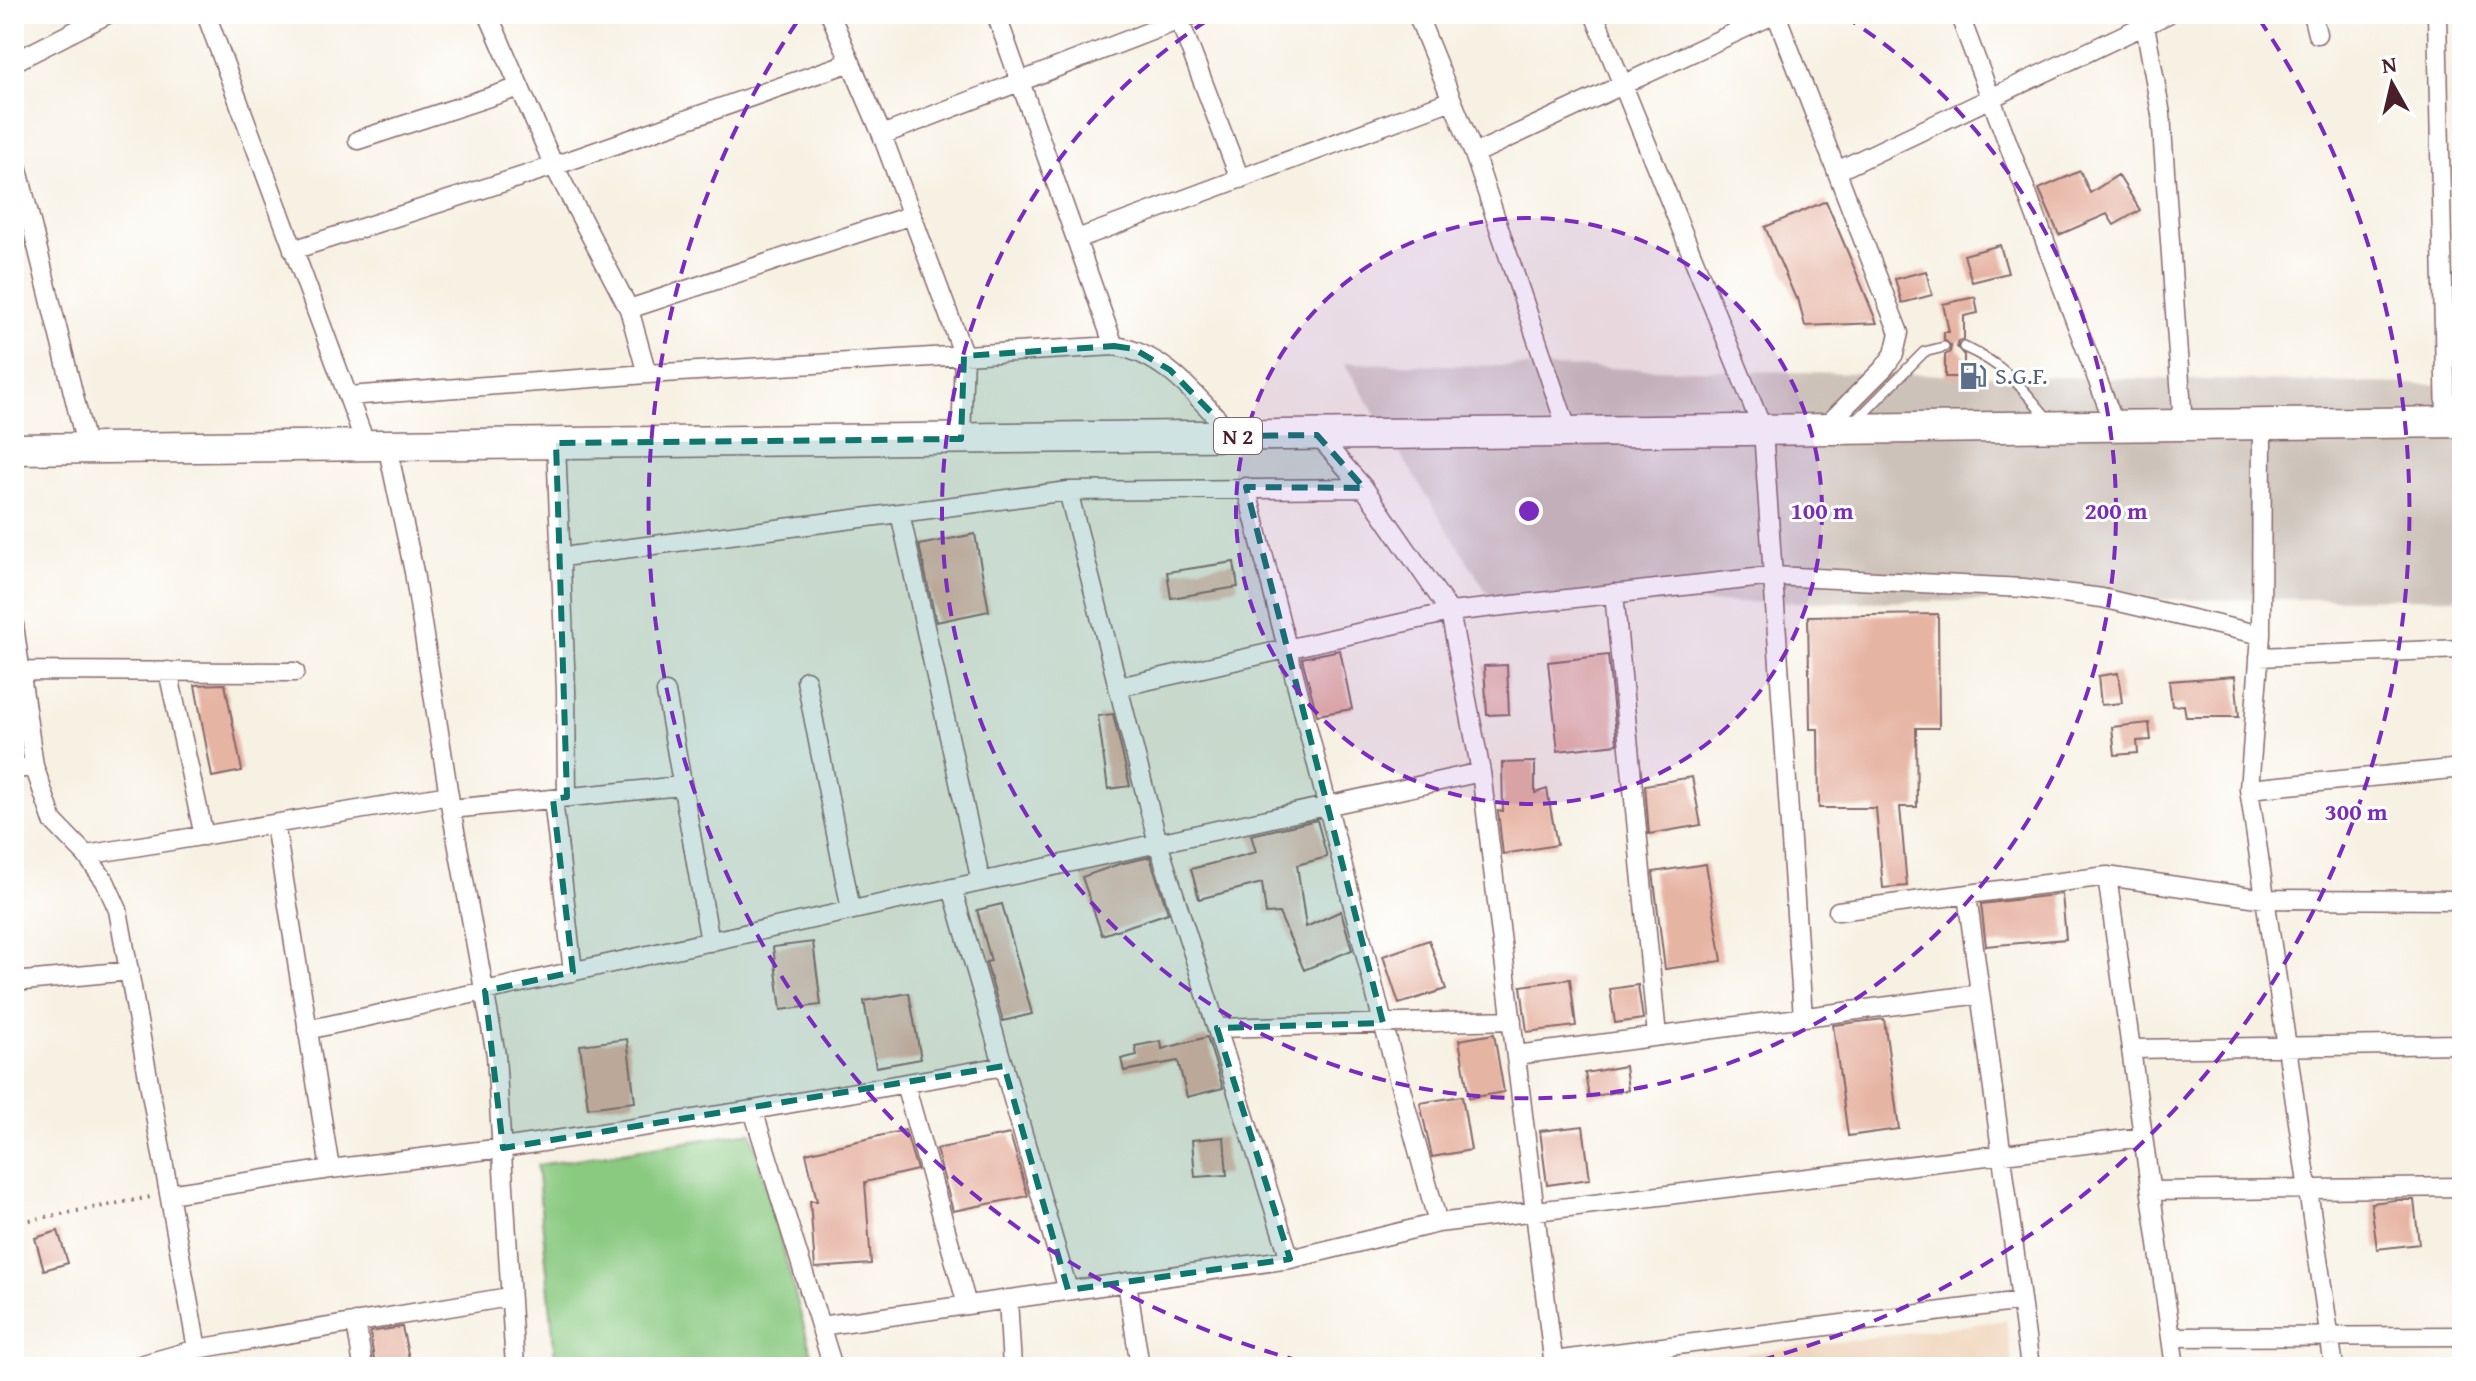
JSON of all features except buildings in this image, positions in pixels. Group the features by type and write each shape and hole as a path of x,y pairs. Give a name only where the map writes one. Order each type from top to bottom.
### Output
{"highway":[{"name":"N 2","path":"14,449 2454,422"}],"street":[{"path":"14,62 108,14"},
{"path":"206,14 348,396 376,445 414,572 450,802 496,1055 515,1367"},
{"path":"488,14 554,166 629,309 647,374"},
{"path":"830,14 882,135 964,356 961,439"},
{"path":"996,14 1114,346"},
{"path":"1417,14 1474,154 1568,432"},
{"path":"1594,14 1763,430 1803,1017"},
{"path":"1474,154 1776,14 1899,333 1894,354 1837,427"},
{"path":"1959,14 2115,426"},
{"path":"1837,171 1992,98 2143,20 2168,14"},
{"path":"2312,14 2317,34"},
{"path":"2437,14 2454,422"},
{"path":"882,135 1183,16 1240,179"},
{"path":"2143,20 2161,114 2183,425"},
{"path":"293,250 554,166 851,62"},
{"path":"358,140 520,87"},
{"path":"1077,239 1452,100"},
{"path":"14,153 87,449"},
{"path":"629,309 912,215"},
{"path":"348,396 647,374 1114,346 1134,349 1170,370 1234,436"},
{"path":"2262,424 2261,635 2249,789 2334,1367"},
{"path":"1317,435 1364,488 1450,612 1481,772 1554,1364 2021,1301"},
{"path":"556,443 562,557 560,798 573,972"},
{"path":"1246,487 1383,1023 1438,1223"},
{"path":"562,557 1068,491 1364,488"},
{"path":"1068,491 1158,843 1290,1259"},
{"path":"900,513 981,882"},
{"path":"1119,687 1450,612 1773,576 2024,588 2102,598 2261,635"},
{"path":"1614,593 1657,1036"},
{"path":"14,625 34,766 53,821 86,855 105,881 118,910 197,1349"},
{"path":"2259,657 2462,649"},
{"path":"20,671 295,672"},
{"path":"168,671 204,836"},
{"path":"806,680 851,910"},
{"path":"666,692 680,786 710,942"},
{"path":"14,770 34,766"},
{"path":"2249,789 2462,768"},
{"path":"307,1030 1481,772"},
{"path":"86,855 275,824 450,802 560,798 680,786"},
{"path":"275,824 330,1169"},
{"path":"2107,876 2175,1367"},
{"path":"1838,911 2107,876 2265,899 2462,900"},
{"path":"952,888 1068,1290"},
{"path":"1967,895 2030,1367"},
{"path":"14,982 130,971"},
{"path":"1516,1055 1980,994"},
{"path":"1217,1028 1512,1020"},
{"path":"2131,1049 2462,1044"},
{"path":"169,1194 753,1110 1004,1066"},
{"path":"905,1084 967,1305"},
{"path":"753,1110 833,1367"},
{"path":"820,1326 1290,1259 1438,1223 2143,1137"},
{"path":"2151,1191 2462,1187"},
{"path":"1127,1282 1140,1367"},
{"path":"133,1367 197,1349 509,1297"},
{"path":"1008,1299 1012,1367"},
{"path":"356,1322 363,1367"},
{"path":"2171,1337 2462,1336"}],"lane":[{"path":"1837,427 1924,352 1944,347"},
{"path":"1964,347 2008,371 2054,426"}],"path":[{"path":"14,1223 169,1194"}],"highlighted area":[{"path":"1114,346 1134,349 1170,370 1234,436 1317,435 1364,488 1246,487 1383,1023 1217,1028 1290,1259 1068,1290 1004,1066 503,1148 485,991 573,972 553,799 567,797 556,443 961,439 964,356"}],"shaded area":[{"path":"1344,363 2462,385 2462,598 1494,604"},
{"path":"2006,1320 2013,1367 1648,1367 1721,1357"}],"green space":[{"path":"751,1132 815,1367 556,1367 537,1165"}],"place":[{"name":"S.G.F.","path":"1973,376"}]}
